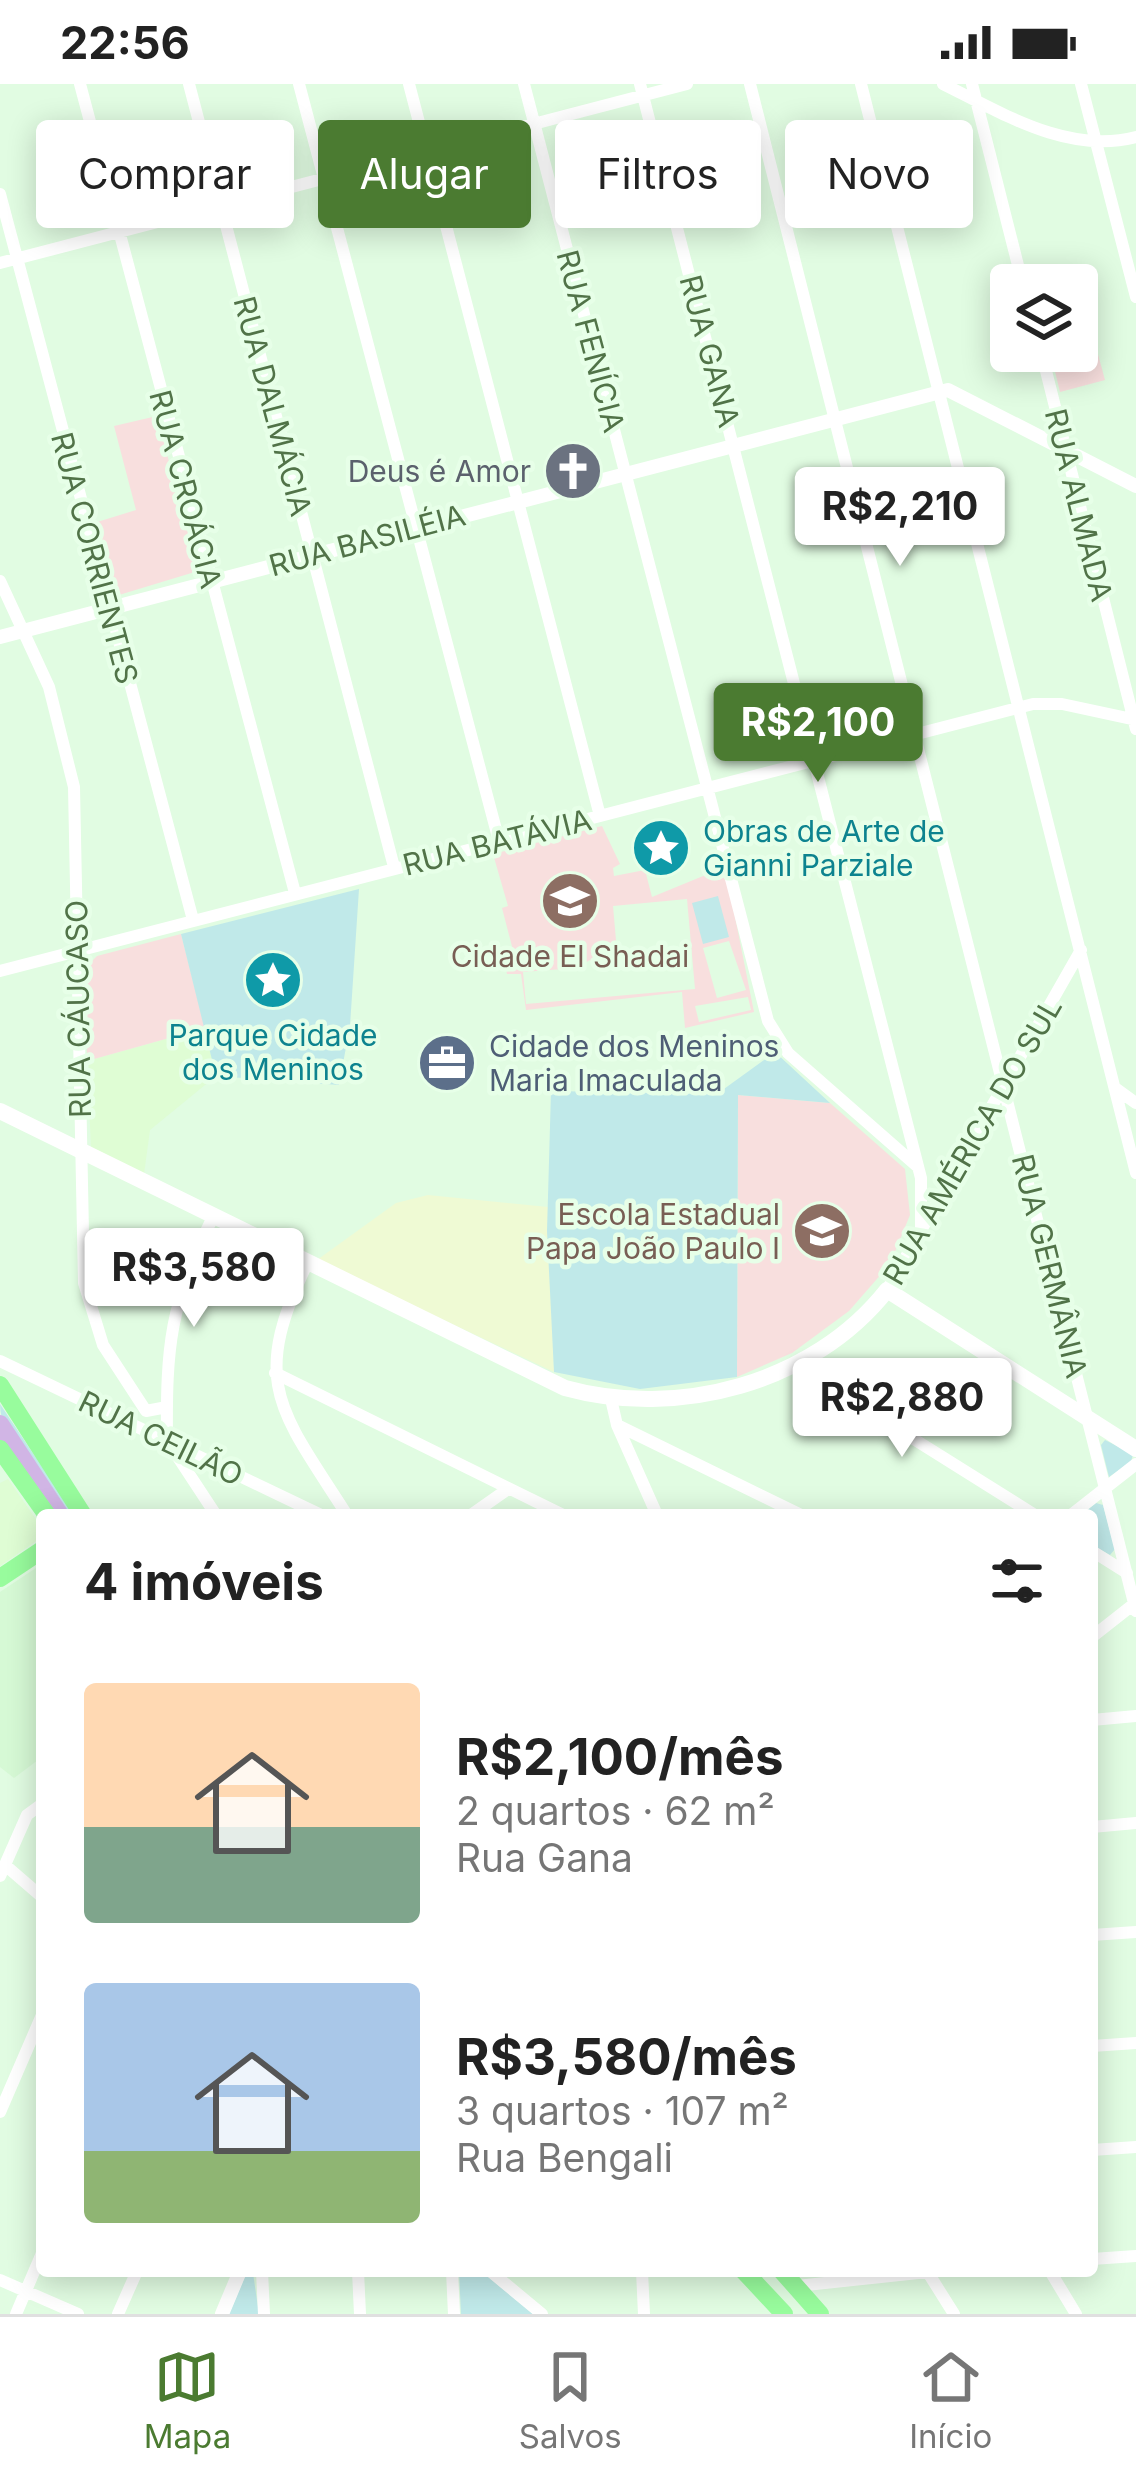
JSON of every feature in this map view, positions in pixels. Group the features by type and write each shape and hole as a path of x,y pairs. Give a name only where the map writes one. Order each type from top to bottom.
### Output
{"main road":[{"name":"RUA AMÉRICA DO SUL","path":"0,1111 553,1384 611,1399 715,1393 794,1364 882,1297"},
{"path":"882,1297 905,1304 1136,1449"},
{"path":"0,1385 79,1509"},
{"path":"3,1456 43,1509"},
{"path":"0,1578 36,1554"},
{"path":"750,2277 784,2314"},
{"path":"788,2277 820,2314"}],"street":[{"name":"RUA CROÁCIA","path":"80,84 295,893"},
{"name":"RUA DALMÁCIA","path":"189,84 199,120"},
{"path":"299,84 318,155"},
{"path":"409,84 419,120"},
{"name":"RUA FENÍCIA","path":"524,84 772,1033 812,1076 920,1172"},
{"path":"531,125 641,90 687,84"},
{"name":"RUA GERMÂNIA","path":"750,84 1131,1576 1135,1608"},
{"path":"861,84 1136,1173"},
{"path":"943,84 1041,130 1096,143 1136,137"},
{"path":"972,84 1018,264"},
{"path":"1081,84 1136,297"},
{"name":"RUA GANA","path":"641,90 920,1172 921,1235"},
{"name":"RUA CORRIENTES","path":"0,194 193,920"},
{"path":"0,263 134,228"},
{"name":"RUA DALMÁCIA","path":"227,228 394,867"},
{"path":"337,228 499,841"},
{"path":"447,228 600,816"},
{"name":"RUA ALMADA","path":"1046,372 1135,722"},
{"path":"940,391 960,392 1136,486"},
{"name":"RUA BASILÉIA","path":"0,637 940,391"},
{"name":"RUA CÁUCASO","path":"0,581 49,687 74,787 80,1151 88,1306 125,1386"},
{"name":"RUA BATÁVIA","path":"0,970 1022,707 1054,703 1135,722"},
{"name":"RUA AMÉRICA DO SUL","path":"882,1297 1081,949"},
{"path":"1115,1088 1136,1103"},
{"name":"RUA GANA","path":"920,1172 941,1199"},
{"path":"212,1509 167,1441 167,1407 175,1304 213,1217"},
{"path":"307,1264 281,1317 274,1373 293,1427 342,1509"},
{"name":"RUA CEILÃO","path":"0,1360 309,1509"},
{"path":"794,1364 1025,1509"},
{"path":"274,1373 550,1509"},
{"path":"125,1386 146,1411 167,1407"},
{"path":"117,1416 128,1401 125,1386"},
{"path":"611,1399 617,1425 654,1509"},
{"path":"617,1425 789,1509"},
{"path":"1079,1509 1136,1464"},
{"path":"480,1509 508,1489"},
{"path":"1098,1555 1131,1576"},
{"path":"1098,1633 1135,1608"},
{"path":"1098,1719 1136,1716"},
{"path":"36,1808 27,1815 2,1871 36,1893"},
{"path":"1098,1826 1136,1823"},
{"path":"1098,1935 1136,1932"},
{"path":"0,2112 36,2029"},
{"path":"1098,2046 1136,2043"},
{"path":"1098,2150 1136,2147"},
{"path":"1098,2259 1136,2256"},
{"path":"16,2314 36,2267"},
{"path":"118,2314 134,2277"},
{"path":"222,2314 237,2277"},
{"path":"262,2277 264,2314"},
{"path":"358,2277 360,2314"},
{"path":"452,2277 454,2314"},
{"path":"497,2277 542,2314"},
{"path":"643,2277 644,2314"},
{"path":"797,2286 875,2277"},
{"path":"931,2277 954,2314"},
{"path":"1054,2277 1076,2314"},
{"path":"0,2280 78,2314"}],"shaded area":[{"path":"1098,354 1105,380 1060,392 1055,372 1098,372"},
{"path":"157,416 198,571 119,595 113,593 94,523 136,510 114,426"},
{"name":"Cidade El Shadai","path":"602,826 620,864 613,868 614,876 645,870 652,897 725,867 754,1012 685,1028 682,992 526,1010 521,974 507,974 503,957 514,954 502,908 508,906 493,854","holes":["687,899 695,989 526,1004 523,972 576,968 590,960 592,967 618,963 613,906","729,941 746,990 717,998 703,948","748,997 751,1010 699,1022 695,1006"]},
{"name":"Parque Cidade dos Meninos","path":"359,889 350,1026 339,1085 216,1076 181,934"},
{"path":"718,896 729,937 703,944 692,903"},
{"path":"181,934 205,1028 87,1061 86,967 97,956"},
{"path":"205,1028 216,1076 150,1130 144,1174 91,1147 87,1061"},
{"path":"775,1052 830,1103 738,1095 737,1377 640,1389 554,1372 547,1231 551,1091 717,1094"},
{"name":"Escola Estadual Papa João Paulo I","path":"738,1095 830,1103 905,1169 910,1215 890,1264 849,1311 792,1353 737,1377"},
{"path":"428,1195 548,1207 554,1372 317,1260 396,1203"},
{"path":"0,1404 70,1509 60,1509 25,1462 2,1418"},
{"path":"1105,1440 1133,1454 1131,1462 1109,1477 1101,1445"},
{"path":"8,1479 36,1519 36,1541 0,1566 0,1483"},
{"path":"1096,1503 1103,1505 1115,1549 1110,1555 1098,1548 1098,1509 1088,1509"},
{"path":"36,1568 36,1762 14,1778 0,1767 0,1592"},
{"path":"245,2277 254,2277 259,2314 229,2314"},
{"path":"459,2277 488,2277 533,2314 461,2314"}],"waterway":[{"path":"0,1424 56,1509"}],"place":[{"name":"Deus é Amor","path":"573,471"},
{"name":"Obras de Arte de Gianni Parziale","path":"661,848"},
{"name":"Cidade El Shadai","path":"570,901"},
{"name":"Parque Cidade dos Meninos","path":"273,980"},
{"name":"Cidade dos Meninos Maria Imaculada","path":"447,1063"},
{"name":"Escola Estadual Papa João Paulo I","path":"822,1231"}]}
